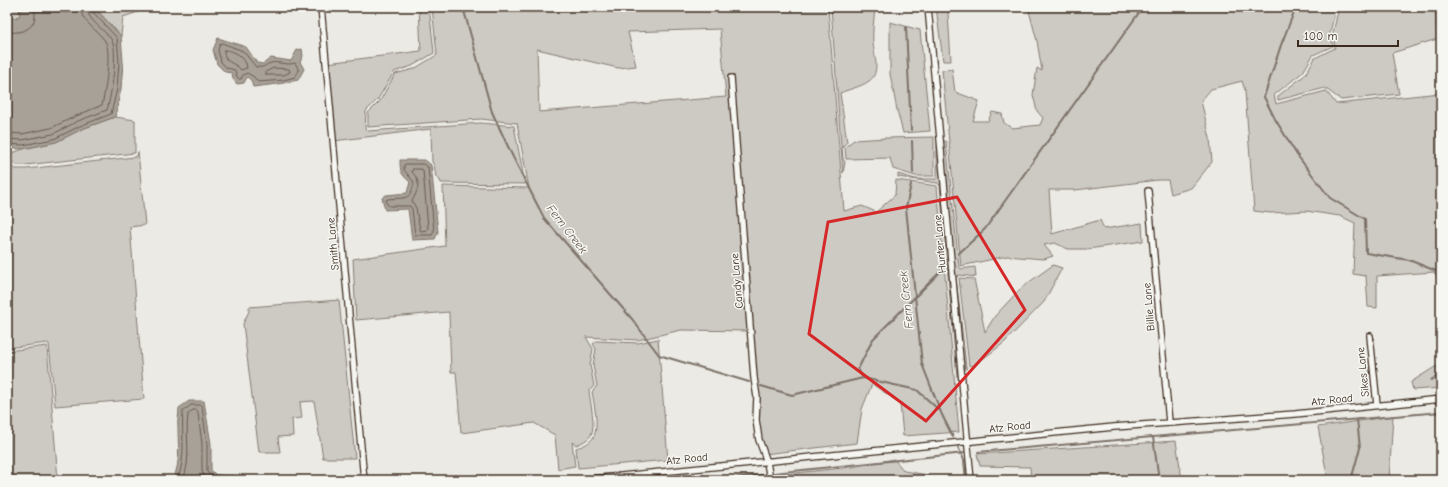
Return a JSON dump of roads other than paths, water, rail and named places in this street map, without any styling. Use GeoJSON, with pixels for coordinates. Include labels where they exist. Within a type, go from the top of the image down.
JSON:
{"type":"FeatureCollection","features":[{"type":"Feature","properties":{"kind":"street","name":"Smith Lane"},"geometry":{"type":"LineString","coordinates":[[321,7],[364,480]]}},
{"type":"Feature","properties":{"kind":"street","name":"Hunter Lane"},"geometry":{"type":"LineString","coordinates":[[928,7],[971,480]]}},
{"type":"Feature","properties":{"kind":"street","name":"Candy Lane"},"geometry":{"type":"LineString","coordinates":[[731,78],[754,378],[757,397],[756,420],[759,440],[767,462],[770,480]]}},
{"type":"Feature","properties":{"kind":"street","name":"Billie Lane"},"geometry":{"type":"LineString","coordinates":[[1148,191],[1169,422]]}},
{"type":"Feature","properties":{"kind":"street","name":"Sikes Lane"},"geometry":{"type":"LineString","coordinates":[[1370,336],[1377,406]]}},
{"type":"Feature","properties":{"kind":"street","name":"Atz Road"},"geometry":{"type":"LineString","coordinates":[[581,480],[1169,422],[1295,414],[1441,399]]}},
{"type":"Feature","properties":{"kind":"water"},"geometry":{"type":"Polygon","coordinates":[[[19,7],[94,7],[121,36],[123,62],[121,89],[115,117],[82,129],[56,142],[23,149],[7,148],[7,17],[16,18],[20,15],[19,7]]]}},
{"type":"Feature","properties":{"kind":"water"},"geometry":{"type":"Polygon","coordinates":[[[218,38],[246,47],[257,63],[263,64],[271,58],[291,61],[297,50],[302,49],[303,56],[300,62],[304,69],[298,80],[253,87],[251,80],[247,77],[244,83],[237,84],[233,79],[232,73],[225,72],[217,64],[213,50],[218,38]]]}},
{"type":"Feature","properties":{"kind":"water"},"geometry":{"type":"Polygon","coordinates":[[[400,160],[425,160],[431,165],[438,232],[435,239],[412,240],[408,209],[385,210],[382,198],[386,195],[407,193],[410,182],[402,172],[400,160]]]}},
{"type":"Feature","properties":{"kind":"water"},"geometry":{"type":"Polygon","coordinates":[[[189,401],[204,401],[211,444],[211,470],[216,475],[234,476],[238,480],[173,480],[176,473],[179,448],[179,408],[189,401]]]}},
{"type":"Feature","properties":{"kind":"waterway","name":"Fern Creek"},"geometry":{"type":"LineString","coordinates":[[463,7],[492,112],[544,218],[632,319],[659,355],[749,382]]}},
{"type":"Feature","properties":{"kind":"waterway"},"geometry":{"type":"LineString","coordinates":[[958,254],[985,229],[1143,7]]}},
{"type":"Feature","properties":{"kind":"waterway"},"geometry":{"type":"LineString","coordinates":[[1296,7],[1281,45],[1264,97],[1275,119],[1297,155],[1330,198],[1365,219],[1366,253],[1409,260],[1441,273]]}},
{"type":"Feature","properties":{"kind":"waterway","name":"Fern Creek"},"geometry":{"type":"LineString","coordinates":[[906,27],[911,130]]}},
{"type":"Feature","properties":{"kind":"waterway","name":"Fern Creek"},"geometry":{"type":"LineString","coordinates":[[912,141],[913,173]]}},
{"type":"Feature","properties":{"kind":"waterway","name":"Fern Creek"},"geometry":{"type":"LineString","coordinates":[[911,184],[906,208],[922,364],[942,415],[953,437]]}},
{"type":"Feature","properties":{"kind":"waterway"},"geometry":{"type":"LineString","coordinates":[[863,378],[858,369],[873,339],[944,268]]}},
{"type":"Feature","properties":{"kind":"waterway"},"geometry":{"type":"LineString","coordinates":[[1431,380],[1441,374]]}},
{"type":"Feature","properties":{"kind":"waterway","name":"Fern Creek"},"geometry":{"type":"LineString","coordinates":[[761,386],[792,395],[863,378],[917,390],[939,410]]}},
{"type":"Feature","properties":{"kind":"waterway"},"geometry":{"type":"LineString","coordinates":[[978,452],[1441,412]]}},
{"type":"Feature","properties":{"kind":"waterway"},"geometry":{"type":"LineString","coordinates":[[1351,480],[1360,448],[1357,419]]}},
{"type":"Feature","properties":{"kind":"waterway"},"geometry":{"type":"LineString","coordinates":[[1153,437],[1159,480]]}},
{"type":"Feature","properties":{"kind":"waterway","name":"Fern Creek"},"geometry":{"type":"LineString","coordinates":[[958,447],[964,460],[966,480]]}},
{"type":"Feature","properties":{"kind":"waterway"},"geometry":{"type":"LineString","coordinates":[[774,473],[965,453]]}},
{"type":"Feature","properties":{"kind":"waterway"},"geometry":{"type":"LineString","coordinates":[[713,480],[763,475]]}}]}
